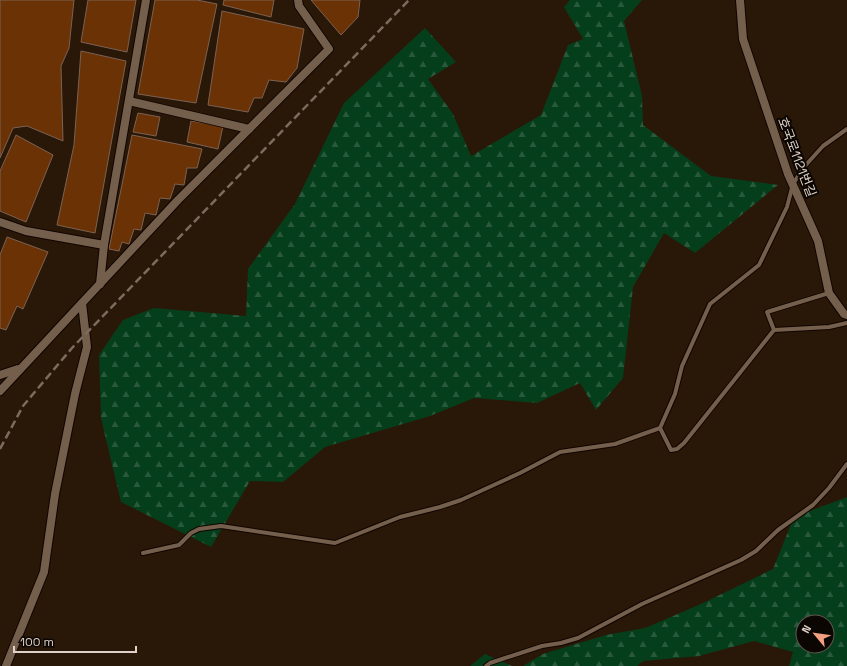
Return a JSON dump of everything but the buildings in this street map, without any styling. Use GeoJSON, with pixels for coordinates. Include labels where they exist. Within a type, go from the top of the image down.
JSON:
{"type":"FeatureCollection","features":[{"type":"Feature","properties":{"kind":"street"},"geometry":{"type":"LineString","coordinates":[[100,284],[104,245],[146,0]]}},
{"type":"Feature","properties":{"kind":"street"},"geometry":{"type":"LineString","coordinates":[[0,391],[178,200],[329,49],[299,6],[298,0]]}},
{"type":"Feature","properties":{"kind":"street","name":"호국로1121번길"},"geometry":{"type":"LineString","coordinates":[[740,0],[743,39],[788,174],[818,241],[829,293],[844,314],[847,314]]}},
{"type":"Feature","properties":{"kind":"street"},"geometry":{"type":"LineString","coordinates":[[129,101],[249,129]]}},
{"type":"Feature","properties":{"kind":"street"},"geometry":{"type":"LineString","coordinates":[[0,222],[26,231],[104,245]]}},
{"type":"Feature","properties":{"kind":"street"},"geometry":{"type":"LineString","coordinates":[[6,666],[44,572],[55,494],[75,394],[87,347],[82,304]]}},
{"type":"Feature","properties":{"kind":"street"},"geometry":{"type":"LineString","coordinates":[[0,375],[20,369]]}},
{"type":"Feature","properties":{"kind":"lane"},"geometry":{"type":"LineString","coordinates":[[143,554],[179,545],[191,533],[199,529],[221,526],[335,543],[400,517],[461,500],[520,473],[560,452],[615,444],[660,428],[675,394],[682,366],[710,304],[759,265],[787,207],[793,184],[804,168],[823,146],[847,129]]}},
{"type":"Feature","properties":{"kind":"lane"},"geometry":{"type":"LineString","coordinates":[[774,330],[767,312],[829,293]]}},
{"type":"Feature","properties":{"kind":"lane"},"geometry":{"type":"LineString","coordinates":[[660,428],[671,450],[677,449],[684,444],[774,330],[829,327],[847,323]]}},
{"type":"Feature","properties":{"kind":"lane"},"geometry":{"type":"LineString","coordinates":[[486,666],[490,663],[542,646],[578,638],[642,604],[741,560],[756,551],[778,530],[813,505],[829,488],[847,464]]}},
{"type":"Feature","properties":{"kind":"green space"},"geometry":{"type":"Polygon","coordinates":[[[570,0],[642,0],[624,21],[642,96],[643,125],[711,176],[778,185],[695,253],[664,233],[633,287],[623,378],[596,410],[580,383],[537,403],[474,398],[430,416],[325,447],[283,482],[250,481],[211,547],[121,502],[101,418],[99,355],[123,320],[154,308],[246,316],[248,269],[295,204],[344,103],[425,28],[456,62],[428,79],[453,114],[471,156],[541,115],[568,45],[583,39],[564,7],[570,0]]]}},
{"type":"Feature","properties":{"kind":"green space"},"geometry":{"type":"Polygon","coordinates":[[[847,497],[847,666],[789,666],[793,652],[754,641],[699,656],[643,661],[637,666],[523,666],[543,654],[606,635],[645,628],[701,604],[773,569],[794,517],[847,497]]]}},
{"type":"Feature","properties":{"kind":"green space"},"geometry":{"type":"Polygon","coordinates":[[[485,654],[512,666],[470,666],[485,654]]]}},
{"type":"Feature","properties":{"kind":"railway"},"geometry":{"type":"LineString","coordinates":[[0,449],[23,406],[72,348],[409,0]]}}]}
